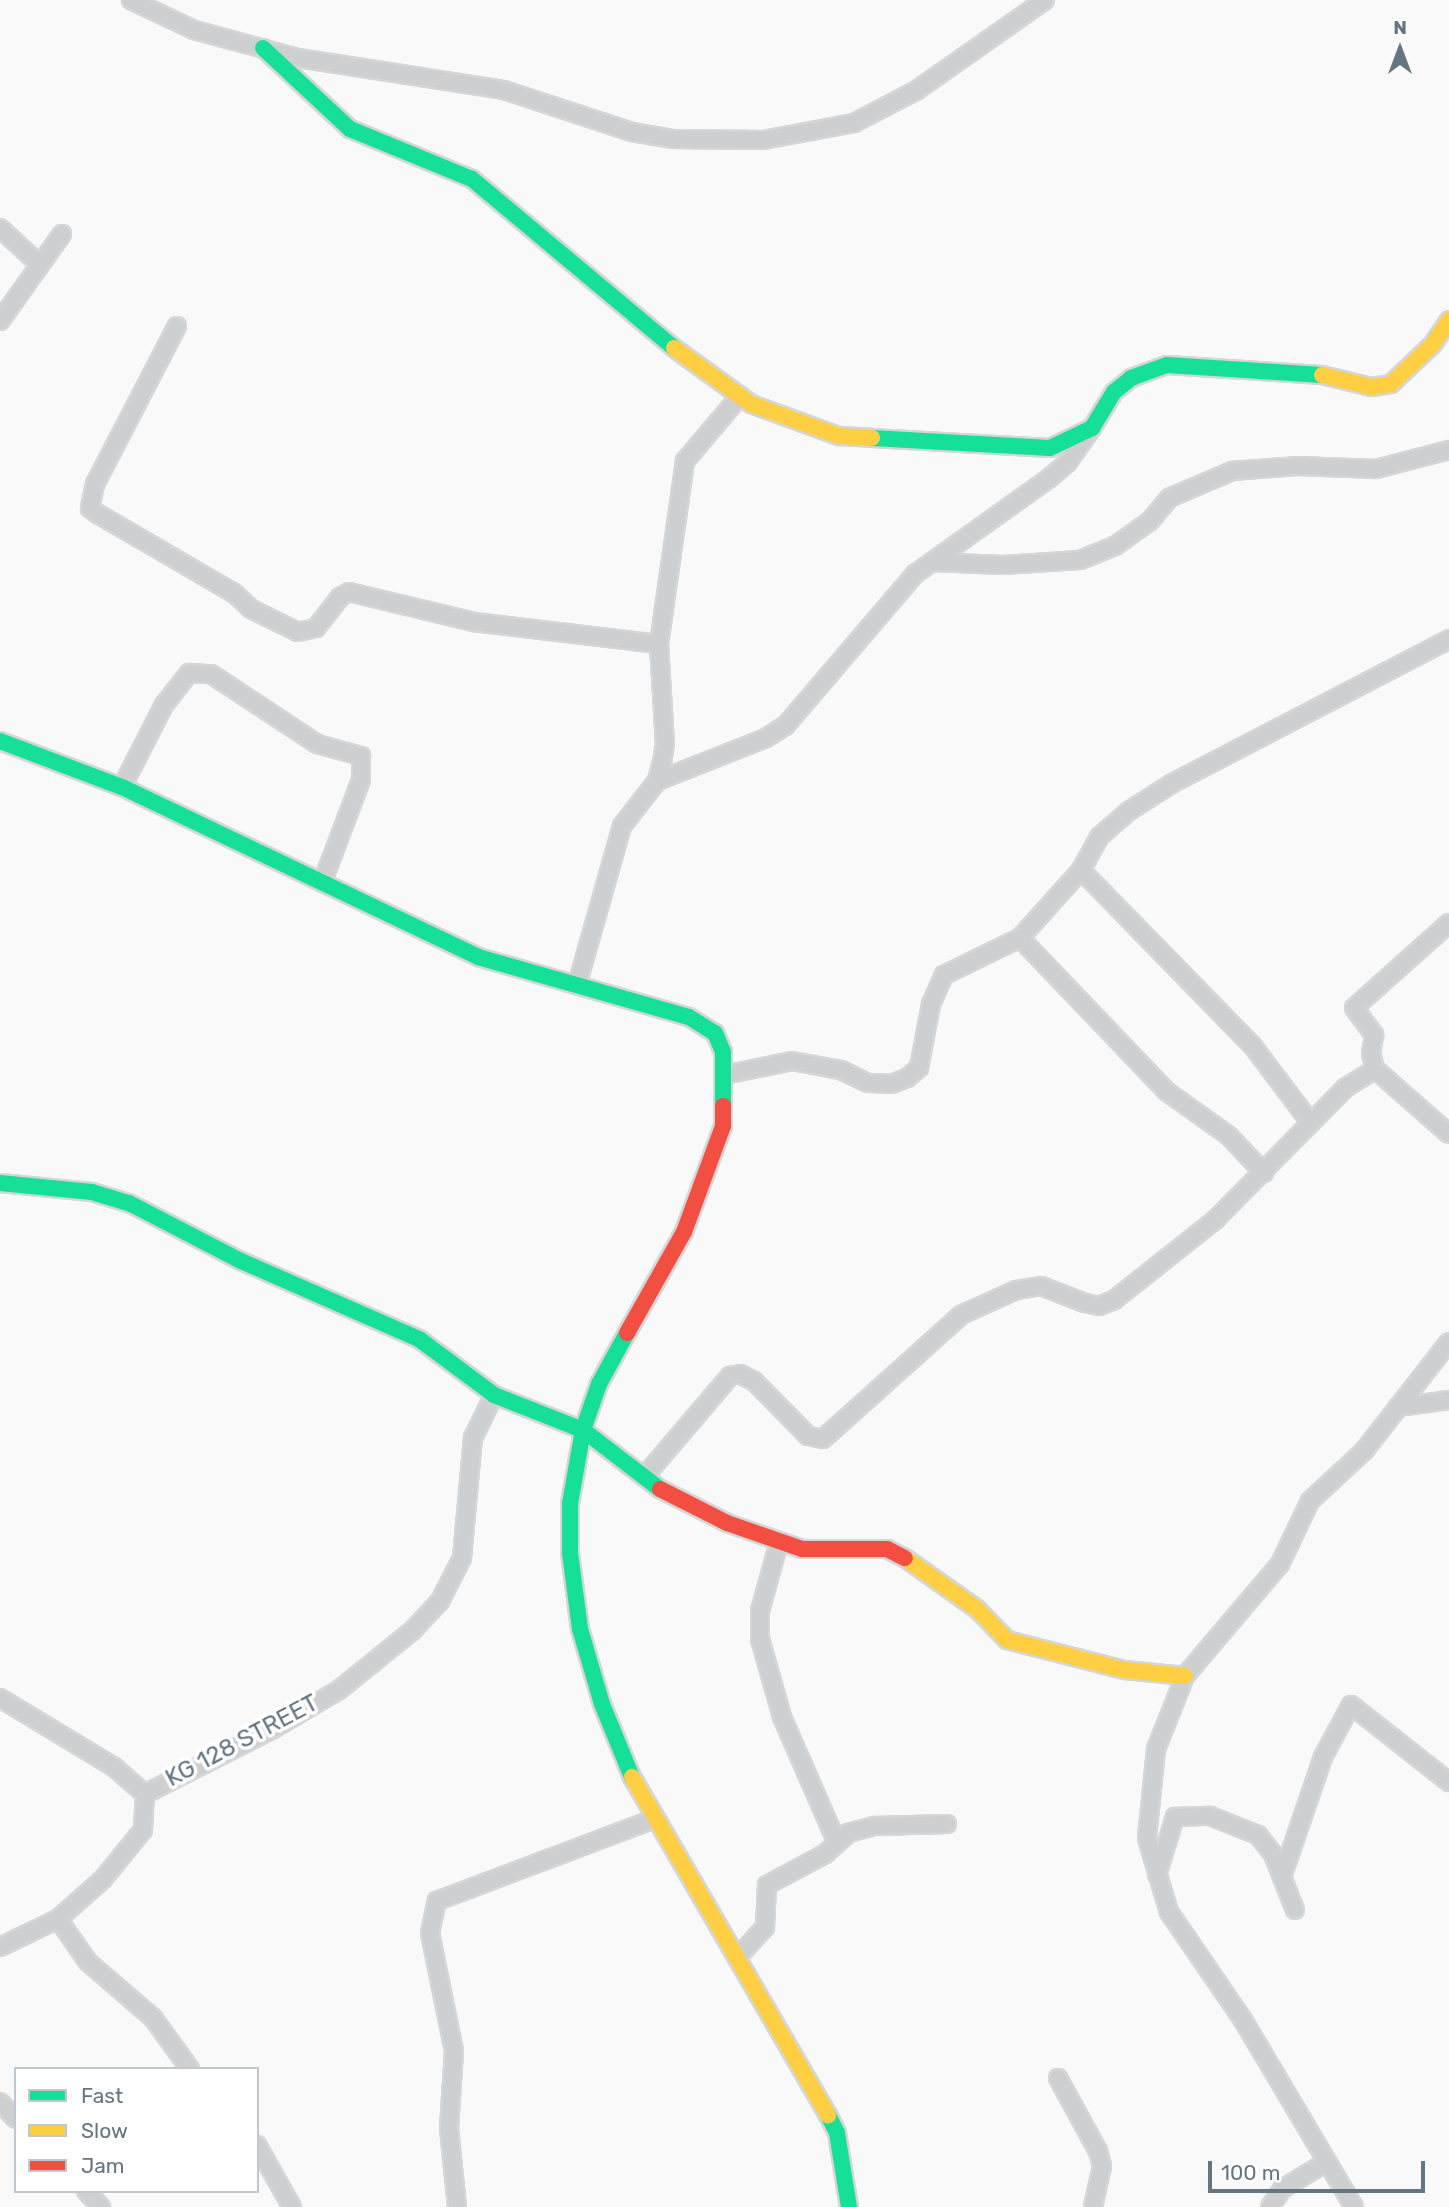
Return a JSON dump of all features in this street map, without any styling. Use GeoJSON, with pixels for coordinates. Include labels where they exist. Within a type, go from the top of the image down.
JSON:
{"type":"FeatureCollection","features":[{"type":"Feature","properties":{"kind":"street"},"geometry":{"type":"LineString","coordinates":[[131,0],[194,30],[298,58],[504,90],[632,132],[673,139],[764,140],[854,123],[917,90],[1045,0]]}},
{"type":"Feature","properties":{"kind":"street"},"geometry":{"type":"LineString","coordinates":[[263,48],[350,129],[472,179],[680,353],[740,396],[791,422],[839,436],[1050,448],[1092,428]]}},
{"type":"Feature","properties":{"kind":"street"},"geometry":{"type":"LineString","coordinates":[[0,228],[40,265]]}},
{"type":"Feature","properties":{"kind":"street"},"geometry":{"type":"LineString","coordinates":[[0,321],[62,234]]}},
{"type":"Feature","properties":{"kind":"street"},"geometry":{"type":"LineString","coordinates":[[657,781],[766,738],[786,725],[890,600],[933,562],[1058,470],[1092,428],[1114,392],[1145,370],[1167,365],[1311,373],[1372,387],[1391,384],[1433,344],[1449,320]]}},
{"type":"Feature","properties":{"kind":"street"},"geometry":{"type":"LineString","coordinates":[[177,326],[95,484],[90,509],[234,593],[251,609],[298,632],[316,628],[340,597],[349,592],[474,622],[659,644]]}},
{"type":"Feature","properties":{"kind":"street"},"geometry":{"type":"LineString","coordinates":[[578,982],[622,826],[657,781],[665,744],[659,644],[685,461],[740,396]]}},
{"type":"Feature","properties":{"kind":"street"},"geometry":{"type":"LineString","coordinates":[[933,562],[1003,565],[1080,560],[1115,546],[1150,521],[1168,498],[1232,471],[1298,466],[1376,469],[1449,450]]}},
{"type":"Feature","properties":{"kind":"street"},"geometry":{"type":"LineString","coordinates":[[724,1075],[792,1060],[841,1070],[868,1083],[891,1084],[907,1078],[919,1068],[931,1004],[944,975],[1020,938],[1081,870],[1099,837],[1171,784],[1449,639]]}},
{"type":"Feature","properties":{"kind":"street"},"geometry":{"type":"LineString","coordinates":[[122,787],[164,705],[189,673],[211,674],[317,744],[361,756],[362,780],[322,883]]}},
{"type":"Feature","properties":{"kind":"street"},"geometry":{"type":"LineString","coordinates":[[0,741],[122,787],[478,957],[578,982],[689,1017],[715,1032],[723,1052],[723,1126],[698,1200],[614,1350],[583,1430],[570,1504],[570,1553],[580,1629],[602,1704],[654,1819],[812,2081],[836,2133],[847,2174],[849,2207]]}},
{"type":"Feature","properties":{"kind":"street"},"geometry":{"type":"LineString","coordinates":[[1081,870],[1252,1045],[1310,1122]]}},
{"type":"Feature","properties":{"kind":"street"},"geometry":{"type":"LineString","coordinates":[[1449,923],[1353,1008],[1374,1035],[1371,1053],[1375,1069],[1449,1134]]}},
{"type":"Feature","properties":{"kind":"street"},"geometry":{"type":"LineString","coordinates":[[1020,938],[1166,1091],[1229,1136],[1264,1173]]}},
{"type":"Feature","properties":{"kind":"street"},"geometry":{"type":"LineString","coordinates":[[644,1477],[730,1376],[747,1376],[808,1436],[823,1439],[961,1315],[1016,1290],[1041,1286],[1100,1306],[1114,1300],[1215,1220],[1345,1088],[1375,1069]]}},
{"type":"Feature","properties":{"kind":"street"},"geometry":{"type":"LineString","coordinates":[[0,1183],[92,1192],[129,1203],[241,1261],[419,1339],[494,1395],[583,1430],[644,1477],[689,1505],[779,1542],[828,1552],[887,1549],[977,1609],[1007,1640],[1125,1670],[1185,1676]]}},
{"type":"Feature","properties":{"kind":"street"},"geometry":{"type":"LineString","coordinates":[[1354,2207],[1243,2020],[1168,1912],[1156,1881],[1147,1838],[1156,1749],[1185,1676],[1280,1563],[1310,1501],[1364,1451],[1449,1342]]}},
{"type":"Feature","properties":{"kind":"street","name":"KG 128 STREET"},"geometry":{"type":"LineString","coordinates":[[0,1947],[58,1919],[137,1842],[146,1816],[145,1794],[271,1730],[339,1690],[413,1630],[440,1601],[462,1558],[473,1438],[494,1395]]}},
{"type":"Feature","properties":{"kind":"street"},"geometry":{"type":"LineString","coordinates":[[1398,1407],[1449,1400]]}},
{"type":"Feature","properties":{"kind":"street"},"geometry":{"type":"LineString","coordinates":[[779,1542],[760,1611],[760,1639],[782,1717],[837,1843]]}},
{"type":"Feature","properties":{"kind":"street"},"geometry":{"type":"LineString","coordinates":[[0,1698],[114,1767],[145,1794]]}},
{"type":"Feature","properties":{"kind":"street"},"geometry":{"type":"LineString","coordinates":[[1283,1874],[1324,1757],[1351,1705],[1449,1782]]}},
{"type":"Feature","properties":{"kind":"street"},"geometry":{"type":"LineString","coordinates":[[1156,1881],[1169,1827],[1175,1817],[1186,1814],[1210,1816],[1258,1835],[1283,1874],[1295,1910]]}},
{"type":"Feature","properties":{"kind":"street"},"geometry":{"type":"LineString","coordinates":[[457,2207],[449,2129],[454,2052],[430,1933],[437,1901],[654,1819]]}},
{"type":"Feature","properties":{"kind":"street"},"geometry":{"type":"LineString","coordinates":[[737,1958],[765,1927],[766,1885],[858,1828],[947,1824]]}},
{"type":"Feature","properties":{"kind":"street"},"geometry":{"type":"LineString","coordinates":[[58,1919],[88,1962],[153,2018],[189,2067]]}},
{"type":"Feature","properties":{"kind":"street"},"geometry":{"type":"LineString","coordinates":[[1058,2078],[1098,2151],[1102,2166],[1093,2207]]}},
{"type":"Feature","properties":{"kind":"street"},"geometry":{"type":"LineString","coordinates":[[0,2102],[14,2117]]}},
{"type":"Feature","properties":{"kind":"street"},"geometry":{"type":"LineString","coordinates":[[259,2149],[292,2207]]}},
{"type":"Feature","properties":{"kind":"street"},"geometry":{"type":"LineString","coordinates":[[1270,2207],[1282,2189],[1327,2162]]}},
{"type":"Feature","properties":{"kind":"street"},"geometry":{"type":"LineString","coordinates":[[88,2193],[101,2207]]}},
{"type":"Feature","properties":{"kind":"traffic: fast"},"geometry":{"type":"LineString","coordinates":[[263,48],[350,129],[472,179],[674,348]]}},
{"type":"Feature","properties":{"kind":"traffic: fast"},"geometry":{"type":"LineString","coordinates":[[872,438],[1050,448],[1092,428],[1114,392],[1131,378],[1167,365],[1322,375]]}},
{"type":"Feature","properties":{"kind":"traffic: fast"},"geometry":{"type":"LineString","coordinates":[[0,741],[122,787],[478,957],[689,1017],[715,1033],[723,1052],[723,1106]]}},
{"type":"Feature","properties":{"kind":"traffic: fast"},"geometry":{"type":"LineString","coordinates":[[0,1183],[92,1192],[129,1203],[241,1261],[419,1339],[494,1395],[583,1430],[660,1489]]}},
{"type":"Feature","properties":{"kind":"traffic: fast"},"geometry":{"type":"LineString","coordinates":[[627,1333],[599,1384],[583,1430],[570,1504],[570,1553],[580,1629],[602,1704],[632,1777]]}},
{"type":"Feature","properties":{"kind":"traffic: fast"},"geometry":{"type":"LineString","coordinates":[[828,2115],[837,2133],[849,2207]]}},
{"type":"Feature","properties":{"kind":"traffic: slow"},"geometry":{"type":"LineString","coordinates":[[1322,375],[1372,387],[1391,384],[1433,344],[1449,320]]}},
{"type":"Feature","properties":{"kind":"traffic: slow"},"geometry":{"type":"LineString","coordinates":[[674,348],[751,404],[839,436],[872,438]]}},
{"type":"Feature","properties":{"kind":"traffic: slow"},"geometry":{"type":"LineString","coordinates":[[905,1558],[977,1609],[1007,1640],[1125,1670],[1185,1676]]}},
{"type":"Feature","properties":{"kind":"traffic: slow"},"geometry":{"type":"LineString","coordinates":[[632,1777],[828,2115]]}},
{"type":"Feature","properties":{"kind":"traffic: jam"},"geometry":{"type":"LineString","coordinates":[[627,1333],[684,1232],[723,1126],[723,1106]]}},
{"type":"Feature","properties":{"kind":"traffic: jam"},"geometry":{"type":"LineString","coordinates":[[660,1489],[727,1523],[802,1549],[887,1549],[905,1558]]}}]}
